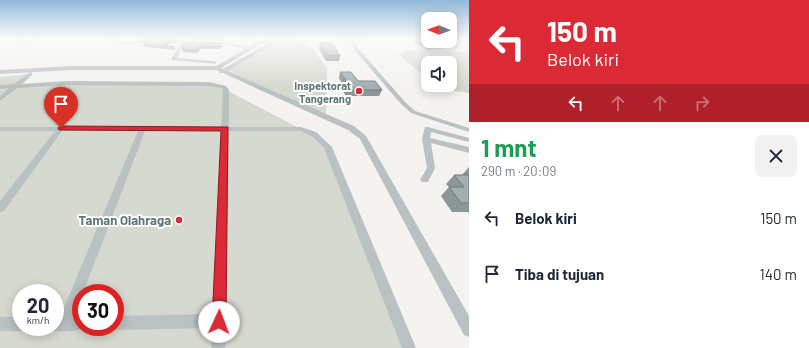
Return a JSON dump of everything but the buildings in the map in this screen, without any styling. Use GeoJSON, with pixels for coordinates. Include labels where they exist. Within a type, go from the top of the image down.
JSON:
{"type":"FeatureCollection","features":[{"type":"Feature","properties":{"kind":"street"},"geometry":{"type":"LineString","coordinates":[[177,54],[174,59],[220,69],[351,128],[364,138],[469,330]]}},
{"type":"Feature","properties":{"kind":"street"},"geometry":{"type":"LineString","coordinates":[[0,72],[85,68],[220,69],[243,54]]}},
{"type":"Feature","properties":{"kind":"street"},"geometry":{"type":"LineString","coordinates":[[0,77],[30,74],[220,69],[249,54]]}},
{"type":"Feature","properties":{"kind":"street"},"geometry":{"type":"LineString","coordinates":[[361,54],[403,103],[414,112],[469,130]]}},
{"type":"Feature","properties":{"kind":"street"},"geometry":{"type":"LineString","coordinates":[[0,99],[30,74]]}},
{"type":"Feature","properties":{"kind":"street"},"geometry":{"type":"LineString","coordinates":[[0,87],[85,83],[222,85],[226,90],[218,348]]}},
{"type":"Feature","properties":{"kind":"street"},"geometry":{"type":"LineString","coordinates":[[425,180],[431,168],[426,139],[430,118]]}},
{"type":"Feature","properties":{"kind":"street"},"geometry":{"type":"LineString","coordinates":[[0,208],[61,128]]}},
{"type":"Feature","properties":{"kind":"street"},"geometry":{"type":"LineString","coordinates":[[64,315],[143,128]]}},
{"type":"Feature","properties":{"kind":"street"},"geometry":{"type":"LineString","coordinates":[[0,129],[301,129],[315,134],[328,147],[409,348]]}},
{"type":"Feature","properties":{"kind":"street"},"geometry":{"type":"LineString","coordinates":[[428,129],[469,140]]}},
{"type":"Feature","properties":{"kind":"street"},"geometry":{"type":"LineString","coordinates":[[426,139],[469,150]]}},
{"type":"Feature","properties":{"kind":"street"},"geometry":{"type":"LineString","coordinates":[[124,323],[219,322]]}},
{"type":"Feature","properties":{"kind":"street"},"geometry":{"type":"LineString","coordinates":[[0,324],[12,324]]}},
{"type":"Feature","properties":{"kind":"shaded area"},"geometry":{"type":"Polygon","coordinates":[[[253,54],[317,54],[327,68],[326,117],[225,71],[253,54]]]}},
{"type":"Feature","properties":{"kind":"shaded area"},"geometry":{"type":"Polygon","coordinates":[[[398,54],[469,54],[469,93],[457,91],[457,56],[421,56],[421,73],[398,54]]]}},
{"type":"Feature","properties":{"kind":"shaded area","name":"Taman Olahraga"},"geometry":{"type":"Polygon","coordinates":[[[30,74],[17,85],[220,85],[226,90],[301,129],[311,132],[328,147],[409,348],[0,348],[0,77],[30,74]]]}},
{"type":"Feature","properties":{"kind":"place","name":"Inspektorat Tangerang"},"geometry":{"type":"Point","coordinates":[359,91]}},
{"type":"Feature","properties":{"kind":"place","name":"Taman Olahraga"},"geometry":{"type":"Point","coordinates":[179,220]}},
{"type":"Feature","properties":{"kind":"route"},"geometry":{"type":"LineString","coordinates":[[61,128],[225,129],[219,322]]}}]}
